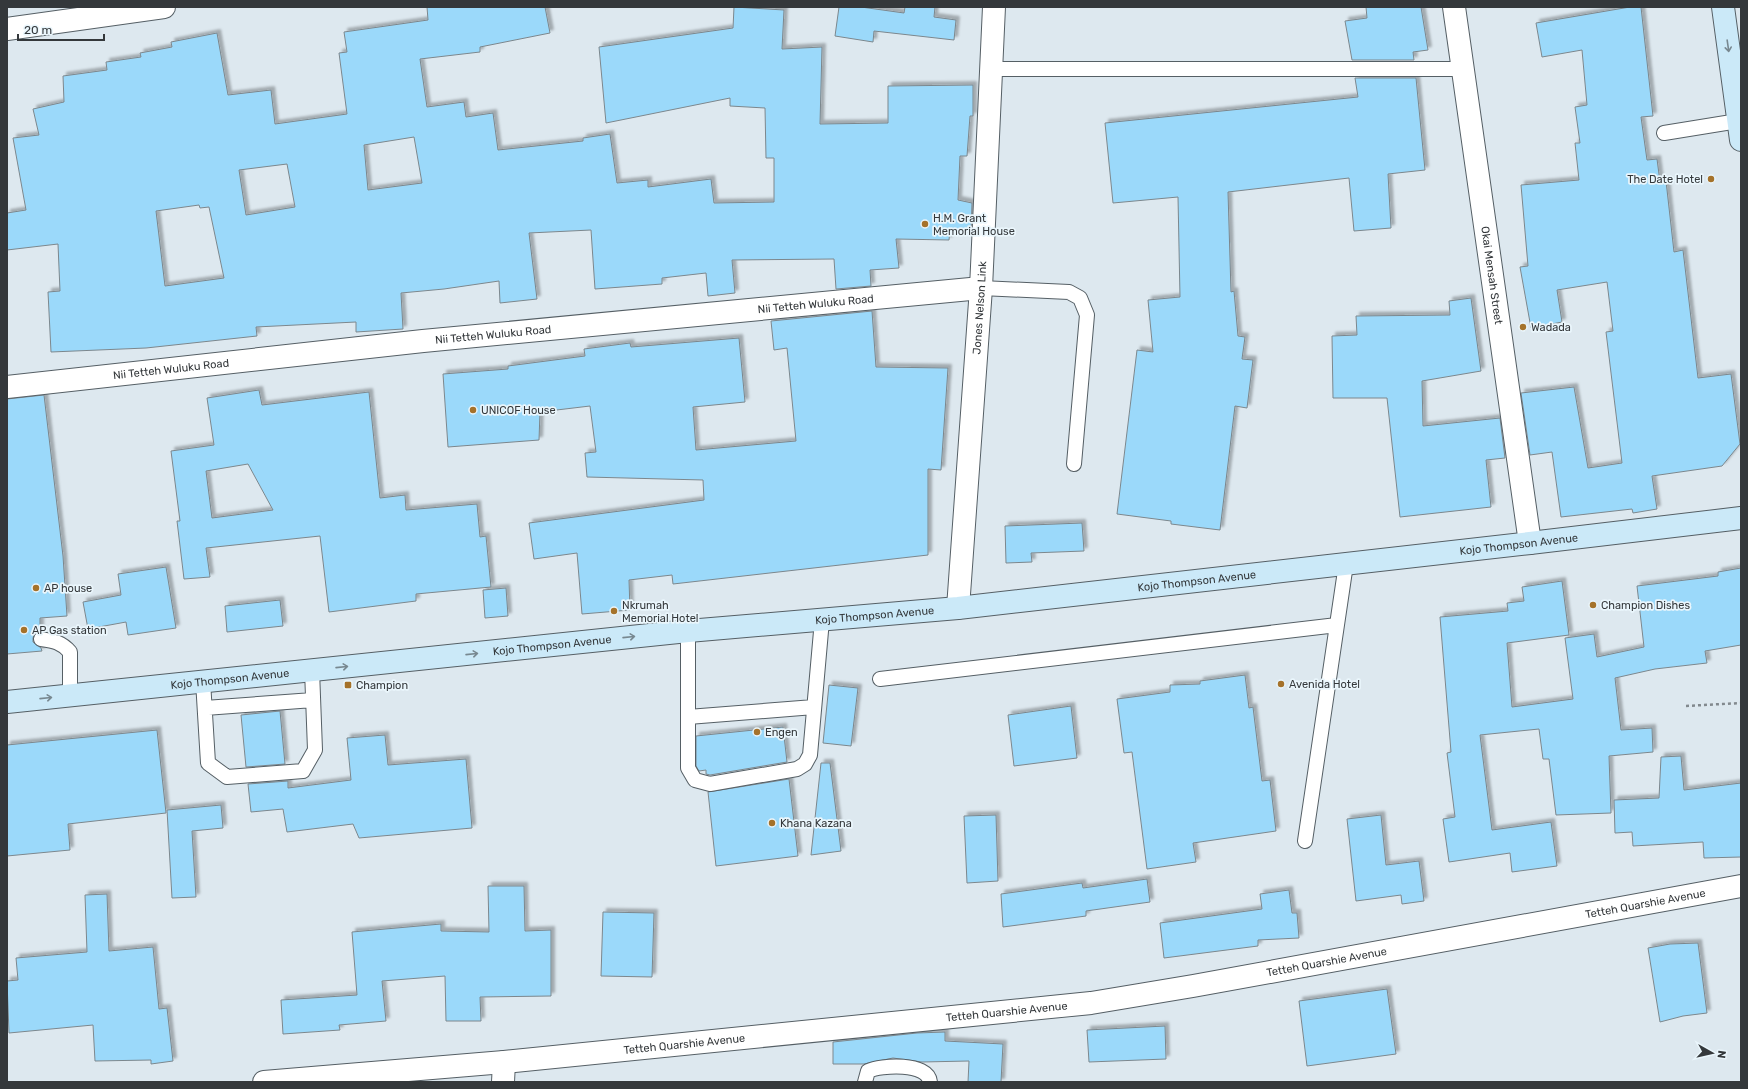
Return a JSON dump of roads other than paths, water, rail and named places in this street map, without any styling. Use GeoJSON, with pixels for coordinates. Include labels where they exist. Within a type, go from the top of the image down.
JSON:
{"type":"FeatureCollection","features":[{"type":"Feature","properties":{"kind":"main road"},"geometry":{"type":"LineString","coordinates":[[1723,7],[1740,130]]}},
{"type":"Feature","properties":{"kind":"main road","name":"Kojo Thompson Avenue"},"geometry":{"type":"LineString","coordinates":[[7,702],[688,631],[958,608],[1741,518]]}},
{"type":"Feature","properties":{"kind":"street"},"geometry":{"type":"LineString","coordinates":[[7,30],[164,7]]}},
{"type":"Feature","properties":{"kind":"street","name":"Jones Nelson Link"},"geometry":{"type":"LineString","coordinates":[[958,608],[981,288],[994,7]]}},
{"type":"Feature","properties":{"kind":"street","name":"Okai Mensah Street"},"geometry":{"type":"LineString","coordinates":[[1454,7],[1530,543]]}},
{"type":"Feature","properties":{"kind":"street","name":"Nii Tetteh Wuluku Road"},"geometry":{"type":"LineString","coordinates":[[7,387],[423,341],[981,288]]}},
{"type":"Feature","properties":{"kind":"street","name":"Tetteh Quarshie Avenue"},"geometry":{"type":"LineString","coordinates":[[264,1082],[504,1072],[1091,1003],[1201,985],[1741,886]]}},
{"type":"Feature","properties":{"kind":"lane"},"geometry":{"type":"LineString","coordinates":[[991,69],[1463,69]]}},
{"type":"Feature","properties":{"kind":"lane"},"geometry":{"type":"LineString","coordinates":[[1664,133],[1740,130]]}},
{"type":"Feature","properties":{"kind":"lane"},"geometry":{"type":"LineString","coordinates":[[981,288],[1069,292],[1080,298],[1087,315],[1074,464]]}},
{"type":"Feature","properties":{"kind":"lane"},"geometry":{"type":"LineString","coordinates":[[1305,841],[1346,564]]}},
{"type":"Feature","properties":{"kind":"lane"},"geometry":{"type":"LineString","coordinates":[[688,631],[688,768],[695,780],[710,784],[797,769],[805,764],[810,755],[822,620]]}},
{"type":"Feature","properties":{"kind":"lane"},"geometry":{"type":"LineString","coordinates":[[880,679],[1337,626]]}},
{"type":"Feature","properties":{"kind":"lane"},"geometry":{"type":"LineString","coordinates":[[41,639],[63,644],[70,652],[70,695]]}},
{"type":"Feature","properties":{"kind":"lane"},"geometry":{"type":"LineString","coordinates":[[203,681],[208,764],[227,777],[303,771],[315,750],[312,670]]}},
{"type":"Feature","properties":{"kind":"lane"},"geometry":{"type":"LineString","coordinates":[[205,708],[313,700]]}},
{"type":"Feature","properties":{"kind":"lane"},"geometry":{"type":"LineString","coordinates":[[688,717],[814,707]]}},
{"type":"Feature","properties":{"kind":"lane"},"geometry":{"type":"LineString","coordinates":[[865,1082],[868,1071],[874,1068],[915,1068],[924,1071],[930,1082]]}},
{"type":"Feature","properties":{"kind":"place","name":"The Date Hotel"},"geometry":{"type":"Point","coordinates":[1711,179]}},
{"type":"Feature","properties":{"kind":"place","name":"H.M. Grant Memorial House"},"geometry":{"type":"Point","coordinates":[925,224]}},
{"type":"Feature","properties":{"kind":"place","name":"Wadada"},"geometry":{"type":"Point","coordinates":[1523,327]}},
{"type":"Feature","properties":{"kind":"place","name":"UNICOF House"},"geometry":{"type":"Point","coordinates":[473,410]}},
{"type":"Feature","properties":{"kind":"place","name":"AP house"},"geometry":{"type":"Point","coordinates":[36,588]}},
{"type":"Feature","properties":{"kind":"place","name":"Champion Dishes"},"geometry":{"type":"Point","coordinates":[1593,605]}},
{"type":"Feature","properties":{"kind":"place","name":"Nkrumah Memorial Hotel"},"geometry":{"type":"Point","coordinates":[614,611]}},
{"type":"Feature","properties":{"kind":"place","name":"AP Gas station"},"geometry":{"type":"Point","coordinates":[24,630]}},
{"type":"Feature","properties":{"kind":"place","name":"Avenida Hotel"},"geometry":{"type":"Point","coordinates":[1281,684]}},
{"type":"Feature","properties":{"kind":"place","name":"Champion"},"geometry":{"type":"Point","coordinates":[348,685]}},
{"type":"Feature","properties":{"kind":"place","name":"Engen"},"geometry":{"type":"Point","coordinates":[757,732]}},
{"type":"Feature","properties":{"kind":"place","name":"Khana Kazana"},"geometry":{"type":"Point","coordinates":[772,823]}}]}
